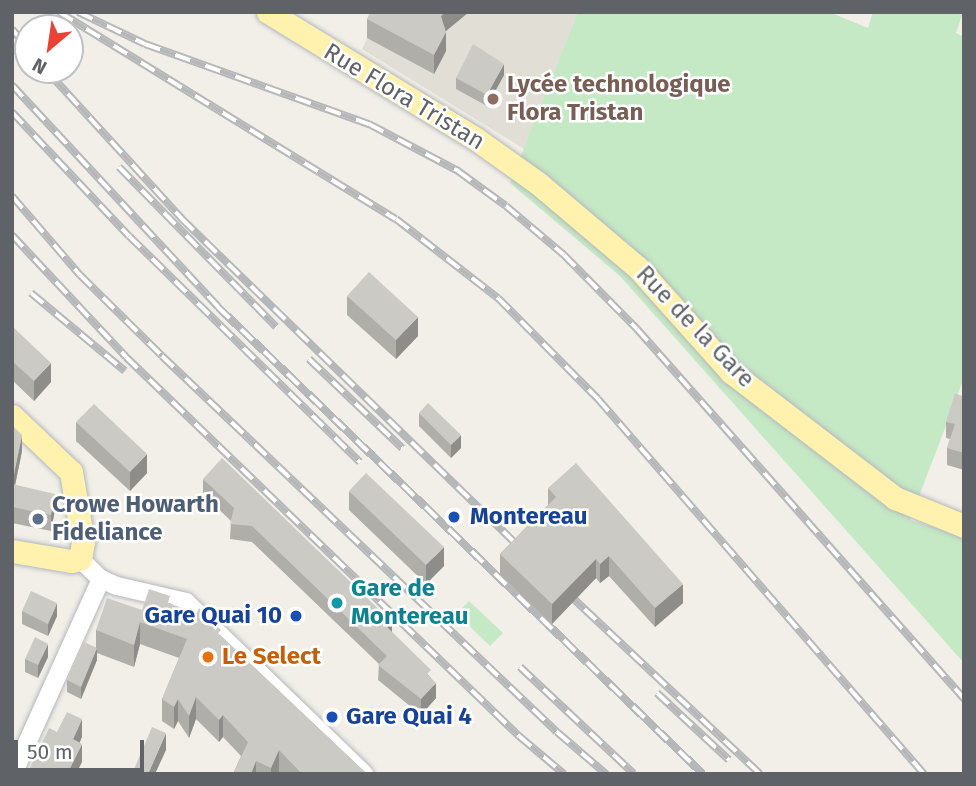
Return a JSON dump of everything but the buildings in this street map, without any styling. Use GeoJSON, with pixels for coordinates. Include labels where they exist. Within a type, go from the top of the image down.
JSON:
{"type":"FeatureCollection","features":[{"type":"Feature","properties":{"kind":"main road","name":"Rue Flora Tristan"},"geometry":{"type":"LineString","coordinates":[[268,12],[476,139],[539,184]]}},
{"type":"Feature","properties":{"kind":"main road","name":"Rue de la Gare"},"geometry":{"type":"LineString","coordinates":[[539,184],[638,268],[731,372],[895,498],[964,526]]}},
{"type":"Feature","properties":{"kind":"main road"},"geometry":{"type":"LineString","coordinates":[[12,416],[71,472],[83,542],[80,559],[62,561],[12,551]]}},
{"type":"Feature","properties":{"kind":"street"},"geometry":{"type":"LineString","coordinates":[[80,559],[101,579],[186,602],[364,774]]}},
{"type":"Feature","properties":{"kind":"street"},"geometry":{"type":"LineString","coordinates":[[13,774],[101,579]]}},
{"type":"Feature","properties":{"kind":"shaded area","name":"Lycée technologique Flora Tristan"},"geometry":{"type":"Polygon","coordinates":[[[380,12],[578,12],[524,149],[362,49],[380,12]]]}},
{"type":"Feature","properties":{"kind":"green space"},"geometry":{"type":"Polygon","coordinates":[[[578,12],[829,12],[868,28],[873,12],[963,12],[956,33],[964,37],[964,378],[910,520],[964,536],[964,663],[620,276],[510,183],[578,12]]]}},
{"type":"Feature","properties":{"kind":"green space"},"geometry":{"type":"Polygon","coordinates":[[[469,601],[503,633],[490,646],[457,614],[469,601]]]}},
{"type":"Feature","properties":{"kind":"railway"},"geometry":{"type":"LineString","coordinates":[[59,12],[396,219],[498,298],[598,399],[924,774]]}},
{"type":"Feature","properties":{"kind":"railway"},"geometry":{"type":"LineString","coordinates":[[78,12],[145,44],[369,124],[458,171],[506,206],[564,255],[637,329],[964,699]]}},
{"type":"Feature","properties":{"kind":"railway"},"geometry":{"type":"LineString","coordinates":[[59,84],[182,219],[528,555]]}},
{"type":"Feature","properties":{"kind":"railway"},"geometry":{"type":"LineString","coordinates":[[12,85],[218,307],[703,774]]}},
{"type":"Feature","properties":{"kind":"railway"},"geometry":{"type":"LineString","coordinates":[[12,112],[129,236],[360,462]]}},
{"type":"Feature","properties":{"kind":"railway"},"geometry":{"type":"LineString","coordinates":[[119,167],[276,327]]}},
{"type":"Feature","properties":{"kind":"railway"},"geometry":{"type":"LineString","coordinates":[[12,196],[80,275],[162,356],[557,732],[606,774]]}},
{"type":"Feature","properties":{"kind":"railway"},"geometry":{"type":"LineString","coordinates":[[12,235],[126,357],[519,736],[564,774]]}},
{"type":"Feature","properties":{"kind":"railway"},"geometry":{"type":"LineString","coordinates":[[31,293],[125,371]]}},
{"type":"Feature","properties":{"kind":"railway"},"geometry":{"type":"LineString","coordinates":[[309,359],[402,448]]}},
{"type":"Feature","properties":{"kind":"railway"},"geometry":{"type":"LineString","coordinates":[[561,587],[760,774]]}},
{"type":"Feature","properties":{"kind":"railway"},"geometry":{"type":"LineString","coordinates":[[520,667],[634,774]]}},
{"type":"Feature","properties":{"kind":"railway"},"geometry":{"type":"LineString","coordinates":[[657,693],[729,760]]}},
{"type":"Feature","properties":{"kind":"place","name":"Lycée technologique Flora Tristan"},"geometry":{"type":"Point","coordinates":[493,99]}},
{"type":"Feature","properties":{"kind":"place","name":"Montereau"},"geometry":{"type":"Point","coordinates":[454,517]}},
{"type":"Feature","properties":{"kind":"place","name":"Crowe Howarth Fideliance"},"geometry":{"type":"Point","coordinates":[38,519]}},
{"type":"Feature","properties":{"kind":"place","name":"Gare de Montereau"},"geometry":{"type":"Point","coordinates":[337,603]}},
{"type":"Feature","properties":{"kind":"place","name":"Gare Quai 10"},"geometry":{"type":"Point","coordinates":[296,616]}},
{"type":"Feature","properties":{"kind":"place","name":"Le Select"},"geometry":{"type":"Point","coordinates":[208,657]}},
{"type":"Feature","properties":{"kind":"place","name":"Gare Quai 4"},"geometry":{"type":"Point","coordinates":[332,717]}}]}
